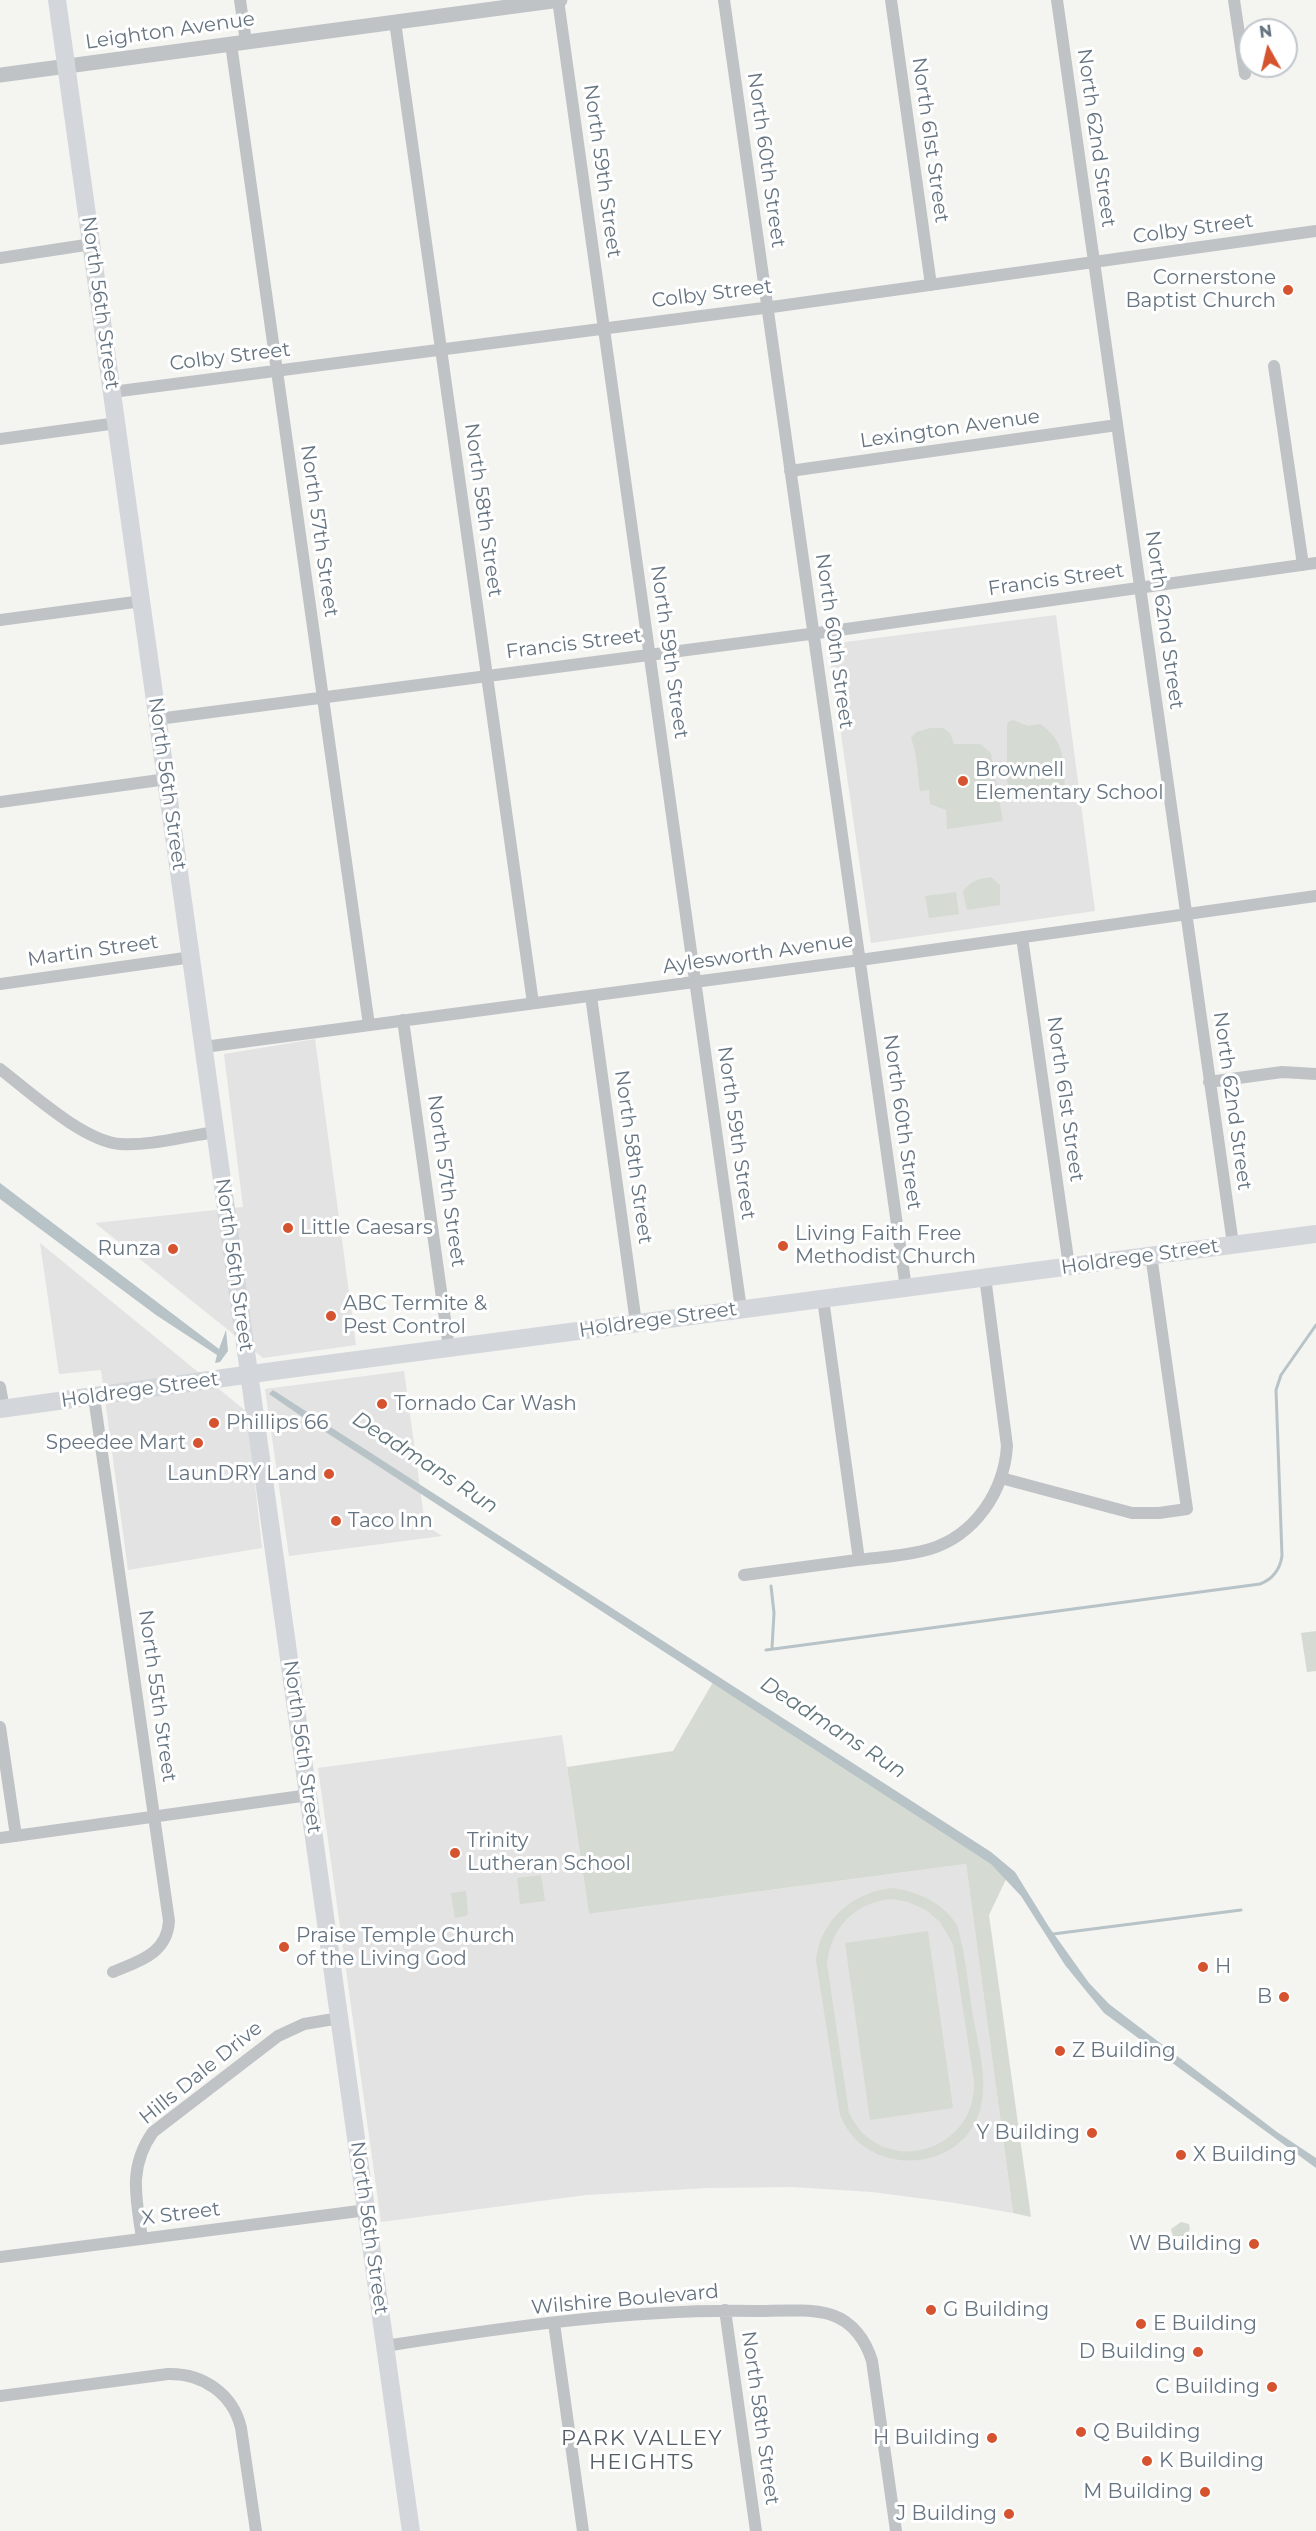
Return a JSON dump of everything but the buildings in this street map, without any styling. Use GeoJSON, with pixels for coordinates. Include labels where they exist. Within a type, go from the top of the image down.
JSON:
{"type":"FeatureCollection","features":[{"type":"Feature","properties":{"kind":"main road","name":"North 56th Street"},"geometry":{"type":"LineString","coordinates":[[57,0],[411,2531]]}},
{"type":"Feature","properties":{"kind":"main road","name":"Holdrege Street"},"geometry":{"type":"LineString","coordinates":[[2,1409],[249,1374],[1316,1234]]}},
{"type":"Feature","properties":{"kind":"street","name":"North 57th Street"},"geometry":{"type":"LineString","coordinates":[[240,0],[238,43],[277,370],[369,1025]]}},
{"type":"Feature","properties":{"kind":"street","name":"Leighton Avenue"},"geometry":{"type":"LineString","coordinates":[[0,75],[559,0]]}},
{"type":"Feature","properties":{"kind":"street","name":"North 59th Street"},"geometry":{"type":"LineString","coordinates":[[559,0],[741,1309]]}},
{"type":"Feature","properties":{"kind":"street","name":"North 60th Street"},"geometry":{"type":"LineString","coordinates":[[724,0],[906,1288]]}},
{"type":"Feature","properties":{"kind":"street","name":"North 61st Street"},"geometry":{"type":"LineString","coordinates":[[891,0],[931,285]]}},
{"type":"Feature","properties":{"kind":"street","name":"North 62nd Street"},"geometry":{"type":"LineString","coordinates":[[1057,0],[1233,1245]]}},
{"type":"Feature","properties":{"kind":"street"},"geometry":{"type":"LineString","coordinates":[[1234,0],[1238,27]]}},
{"type":"Feature","properties":{"kind":"street","name":"North 58th Street"},"geometry":{"type":"LineString","coordinates":[[395,22],[533,1003]]}},
{"type":"Feature","properties":{"kind":"street","name":"Colby Street"},"geometry":{"type":"LineString","coordinates":[[112,392],[767,307],[1316,231]]}},
{"type":"Feature","properties":{"kind":"street"},"geometry":{"type":"LineString","coordinates":[[0,258],[92,244]]}},
{"type":"Feature","properties":{"kind":"street"},"geometry":{"type":"LineString","coordinates":[[1274,366],[1310,564]]}},
{"type":"Feature","properties":{"kind":"street"},"geometry":{"type":"LineString","coordinates":[[0,439],[117,423]]}},
{"type":"Feature","properties":{"kind":"street","name":"Lexington Avenue"},"geometry":{"type":"LineString","coordinates":[[790,471],[1116,425]]}},
{"type":"Feature","properties":{"kind":"street","name":"Francis Street"},"geometry":{"type":"LineString","coordinates":[[158,719],[813,633],[1310,564]]}},
{"type":"Feature","properties":{"kind":"street"},"geometry":{"type":"LineString","coordinates":[[0,620],[142,601]]}},
{"type":"Feature","properties":{"kind":"street"},"geometry":{"type":"LineString","coordinates":[[0,802],[166,779]]}},
{"type":"Feature","properties":{"kind":"street","name":"Aylesworth Avenue"},"geometry":{"type":"LineString","coordinates":[[204,1047],[860,960],[1316,896]]}},
{"type":"Feature","properties":{"kind":"street","name":"North 61st Street"},"geometry":{"type":"LineString","coordinates":[[1022,937],[1069,1266]]}},
{"type":"Feature","properties":{"kind":"street","name":"Martin Street"},"geometry":{"type":"LineString","coordinates":[[0,984],[192,957]]}},
{"type":"Feature","properties":{"kind":"street","name":"North 58th Street"},"geometry":{"type":"LineString","coordinates":[[591,996],[636,1323]]}},
{"type":"Feature","properties":{"kind":"street","name":"North 57th Street"},"geometry":{"type":"LineString","coordinates":[[404,1020],[449,1348]]}},
{"type":"Feature","properties":{"kind":"street"},"geometry":{"type":"LineString","coordinates":[[0,1070],[81,1130],[106,1141],[135,1143],[216,1132]]}},
{"type":"Feature","properties":{"kind":"street"},"geometry":{"type":"LineString","coordinates":[[1209,1082],[1282,1072],[1316,1074]]}},
{"type":"Feature","properties":{"kind":"street"},"geometry":{"type":"LineString","coordinates":[[1001,1478],[1132,1513],[1159,1513],[1186,1509],[1151,1255]]}},
{"type":"Feature","properties":{"kind":"street"},"geometry":{"type":"LineString","coordinates":[[744,1575],[918,1552],[950,1540],[979,1517],[989,1503],[1001,1478],[1006,1454],[1006,1428],[986,1277]]}},
{"type":"Feature","properties":{"kind":"street"},"geometry":{"type":"LineString","coordinates":[[823,1299],[859,1560]]}},
{"type":"Feature","properties":{"kind":"street"},"geometry":{"type":"LineString","coordinates":[[0,1388],[2,1409]]}},
{"type":"Feature","properties":{"kind":"street","name":"North 55th Street"},"geometry":{"type":"LineString","coordinates":[[94,1397],[168,1918],[167,1934],[160,1946],[150,1955],[113,1972]]}},
{"type":"Feature","properties":{"kind":"street"},"geometry":{"type":"LineString","coordinates":[[0,1727],[16,1836]]}},
{"type":"Feature","properties":{"kind":"street"},"geometry":{"type":"LineString","coordinates":[[0,1838],[309,1795]]}},
{"type":"Feature","properties":{"kind":"street","name":"Hills Dale Drive"},"geometry":{"type":"LineString","coordinates":[[142,2238],[135,2173],[141,2151],[153,2132],[278,2036],[304,2024],[340,2018]]}},
{"type":"Feature","properties":{"kind":"street","name":"X Street"},"geometry":{"type":"LineString","coordinates":[[0,2257],[367,2210]]}},
{"type":"Feature","properties":{"kind":"street","name":"North 58th Street"},"geometry":{"type":"LineString","coordinates":[[725,2310],[756,2531]]}},
{"type":"Feature","properties":{"kind":"street","name":"Wilshire Boulevard"},"geometry":{"type":"LineString","coordinates":[[385,2346],[644,2313],[725,2310],[826,2313],[848,2324],[868,2348],[873,2367],[897,2531]]}},
{"type":"Feature","properties":{"kind":"street"},"geometry":{"type":"LineString","coordinates":[[554,2324],[583,2531]]}},
{"type":"Feature","properties":{"kind":"street"},"geometry":{"type":"LineString","coordinates":[[0,2396],[168,2374],[201,2379],[224,2396],[237,2414],[242,2428],[256,2531]]}},
{"type":"Feature","properties":{"kind":"shaded area","name":"Brownell Elementary School"},"geometry":{"type":"Polygon","coordinates":[[[1056,615],[1095,911],[871,943],[829,651],[838,643],[1056,615]]]}},
{"type":"Feature","properties":{"kind":"shaded area"},"geometry":{"type":"Polygon","coordinates":[[[1013,720],[1028,726],[1040,724],[1055,738],[1062,754],[1065,792],[1039,797],[1038,793],[1032,794],[1033,798],[1017,800],[1007,782],[1007,726],[1008,722],[1013,720]]]}},
{"type":"Feature","properties":{"kind":"shaded area"},"geometry":{"type":"Polygon","coordinates":[[[930,728],[943,728],[950,733],[954,744],[980,744],[991,753],[1003,821],[947,829],[946,810],[930,804],[929,790],[920,791],[911,738],[916,732],[930,728]]]}},
{"type":"Feature","properties":{"kind":"shaded area"},"geometry":{"type":"Polygon","coordinates":[[[991,877],[1000,885],[1000,905],[967,910],[963,892],[975,881],[991,877]]]}},
{"type":"Feature","properties":{"kind":"shaded area"},"geometry":{"type":"Polygon","coordinates":[[[956,892],[959,914],[929,918],[925,896],[956,892]]]}},
{"type":"Feature","properties":{"kind":"shaded area"},"geometry":{"type":"Polygon","coordinates":[[[315,1039],[356,1345],[263,1358],[95,1223],[243,1207],[224,1054],[315,1039]]]}},
{"type":"Feature","properties":{"kind":"shaded area"},"geometry":{"type":"Polygon","coordinates":[[[0,1183],[219,1349],[226,1330],[228,1351],[220,1362],[215,1363],[217,1355],[156,1315],[0,1199],[0,1183]]]}},
{"type":"Feature","properties":{"kind":"shaded area"},"geometry":{"type":"Polygon","coordinates":[[[40,1243],[247,1412],[262,1548],[128,1570],[101,1370],[59,1374],[40,1243]]]}},
{"type":"Feature","properties":{"kind":"shaded area"},"geometry":{"type":"Polygon","coordinates":[[[404,1371],[425,1525],[442,1536],[289,1556],[265,1389],[404,1371]]]}},
{"type":"Feature","properties":{"kind":"shaded area"},"geometry":{"type":"Polygon","coordinates":[[[273,1390],[991,1852],[1015,1872],[1049,1927],[1089,1983],[1109,2004],[1277,2132],[1316,2158],[1316,2168],[1104,2013],[1065,1965],[1021,1896],[991,1864],[301,1416],[269,1394],[273,1390]]]}},
{"type":"Feature","properties":{"kind":"shaded area"},"geometry":{"type":"Polygon","coordinates":[[[1316,1631],[1316,1671],[1307,1672],[1301,1633],[1316,1631]]]}},
{"type":"Feature","properties":{"kind":"shaded area"},"geometry":{"type":"Polygon","coordinates":[[[716,1677],[1010,1871],[989,1915],[1031,2217],[1013,2213],[966,1864],[589,1914],[567,1767],[673,1751],[716,1677]]]}},
{"type":"Feature","properties":{"kind":"shaded area"},"geometry":{"type":"Polygon","coordinates":[[[562,1735],[589,1914],[966,1864],[1013,2213],[872,2192],[792,2187],[707,2188],[586,2195],[381,2222],[318,1768],[562,1735]]]}},
{"type":"Feature","properties":{"kind":"shaded area"},"geometry":{"type":"Polygon","coordinates":[[[541,1875],[545,1901],[520,1904],[517,1878],[541,1875]]]}},
{"type":"Feature","properties":{"kind":"shaded area"},"geometry":{"type":"Polygon","coordinates":[[[893,1888],[912,1892],[945,1910],[957,1925],[964,1957],[983,2073],[982,2098],[980,2110],[970,2131],[954,2147],[934,2157],[913,2160],[891,2158],[870,2150],[852,2136],[840,2115],[816,1960],[819,1945],[832,1920],[852,1902],[878,1891],[893,1888]],[[892,1899],[879,1901],[856,1911],[840,1928],[829,1951],[827,1964],[849,2113],[863,2134],[882,2146],[903,2151],[924,2149],[944,2141],[960,2126],[971,2106],[974,2081],[953,1944],[940,1922],[926,1910],[908,1902],[892,1899]]]}},
{"type":"Feature","properties":{"kind":"shaded area"},"geometry":{"type":"Polygon","coordinates":[[[466,1891],[468,1913],[466,1916],[455,1918],[451,1893],[466,1891]]]}},
{"type":"Feature","properties":{"kind":"shaded area"},"geometry":{"type":"Polygon","coordinates":[[[928,1931],[953,2108],[870,2120],[845,1943],[928,1931]]]}},
{"type":"Feature","properties":{"kind":"shaded area"},"geometry":{"type":"Polygon","coordinates":[[[1181,2222],[1189,2224],[1190,2229],[1186,2236],[1173,2236],[1171,2229],[1181,2222]]]}},
{"type":"Feature","properties":{"kind":"waterway"},"geometry":{"type":"LineString","coordinates":[[766,1650],[1265,1582],[1275,1573],[1282,1556],[1276,1390],[1281,1375],[1316,1325]]}},
{"type":"Feature","properties":{"kind":"waterway"},"geometry":{"type":"LineString","coordinates":[[771,1586],[774,1613],[772,1648]]}},
{"type":"Feature","properties":{"kind":"waterway"},"geometry":{"type":"LineString","coordinates":[[1053,1934],[1241,1910]]}},
{"type":"Feature","properties":{"kind":"place","name":"Cornerstone Baptist Church"},"geometry":{"type":"Point","coordinates":[1288,290]}},
{"type":"Feature","properties":{"kind":"place","name":"Brownell Elementary School"},"geometry":{"type":"Point","coordinates":[963,781]}},
{"type":"Feature","properties":{"kind":"place","name":"Little Caesars"},"geometry":{"type":"Point","coordinates":[288,1228]}},
{"type":"Feature","properties":{"kind":"place","name":"Living Faith Free Methodist Church"},"geometry":{"type":"Point","coordinates":[783,1246]}},
{"type":"Feature","properties":{"kind":"place","name":"Runza"},"geometry":{"type":"Point","coordinates":[173,1249]}},
{"type":"Feature","properties":{"kind":"place","name":"ABC Termite & Pest Control"},"geometry":{"type":"Point","coordinates":[331,1316]}},
{"type":"Feature","properties":{"kind":"place","name":"Tornado Car Wash"},"geometry":{"type":"Point","coordinates":[382,1404]}},
{"type":"Feature","properties":{"kind":"place","name":"Phillips 66"},"geometry":{"type":"Point","coordinates":[214,1423]}},
{"type":"Feature","properties":{"kind":"place","name":"Speedee Mart"},"geometry":{"type":"Point","coordinates":[198,1443]}},
{"type":"Feature","properties":{"kind":"place","name":"LaunDRY Land"},"geometry":{"type":"Point","coordinates":[329,1474]}},
{"type":"Feature","properties":{"kind":"place","name":"Taco Inn"},"geometry":{"type":"Point","coordinates":[336,1521]}},
{"type":"Feature","properties":{"kind":"place","name":"Trinity Lutheran School"},"geometry":{"type":"Point","coordinates":[455,1853]}},
{"type":"Feature","properties":{"kind":"place","name":"Praise Temple Church of the Living God"},"geometry":{"type":"Point","coordinates":[284,1947]}},
{"type":"Feature","properties":{"kind":"place","name":"H"},"geometry":{"type":"Point","coordinates":[1203,1967]}},
{"type":"Feature","properties":{"kind":"place","name":"B"},"geometry":{"type":"Point","coordinates":[1284,1997]}},
{"type":"Feature","properties":{"kind":"place","name":"Z Building"},"geometry":{"type":"Point","coordinates":[1060,2051]}},
{"type":"Feature","properties":{"kind":"place","name":"Y Building"},"geometry":{"type":"Point","coordinates":[1092,2133]}},
{"type":"Feature","properties":{"kind":"place","name":"X Building"},"geometry":{"type":"Point","coordinates":[1181,2155]}},
{"type":"Feature","properties":{"kind":"place","name":"W Building"},"geometry":{"type":"Point","coordinates":[1254,2244]}},
{"type":"Feature","properties":{"kind":"place","name":"G Building"},"geometry":{"type":"Point","coordinates":[931,2310]}},
{"type":"Feature","properties":{"kind":"place","name":"E Building"},"geometry":{"type":"Point","coordinates":[1141,2324]}},
{"type":"Feature","properties":{"kind":"place","name":"D Building"},"geometry":{"type":"Point","coordinates":[1198,2352]}},
{"type":"Feature","properties":{"kind":"place","name":"C Building"},"geometry":{"type":"Point","coordinates":[1272,2387]}},
{"type":"Feature","properties":{"kind":"place","name":"Q Building"},"geometry":{"type":"Point","coordinates":[1081,2432]}},
{"type":"Feature","properties":{"kind":"place","name":"H Building"},"geometry":{"type":"Point","coordinates":[992,2438]}},
{"type":"Feature","properties":{"kind":"place","name":"K Building"},"geometry":{"type":"Point","coordinates":[1147,2461]}},
{"type":"Feature","properties":{"kind":"place","name":"M Building"},"geometry":{"type":"Point","coordinates":[1205,2492]}},
{"type":"Feature","properties":{"kind":"place","name":"J Building"},"geometry":{"type":"Point","coordinates":[1009,2514]}},
{"type":"Feature","properties":{"kind":"district","name":"PARK VALLEY HEIGHTS"},"geometry":{"type":"Point","coordinates":[642,2451]}},
{"type":"Feature","properties":{"kind":"water label","name":"Deadmans Run"},"geometry":{"type":"Point","coordinates":[425,1463]}},
{"type":"Feature","properties":{"kind":"water label","name":"Deadmans Run"},"geometry":{"type":"Point","coordinates":[833,1728]}}]}
